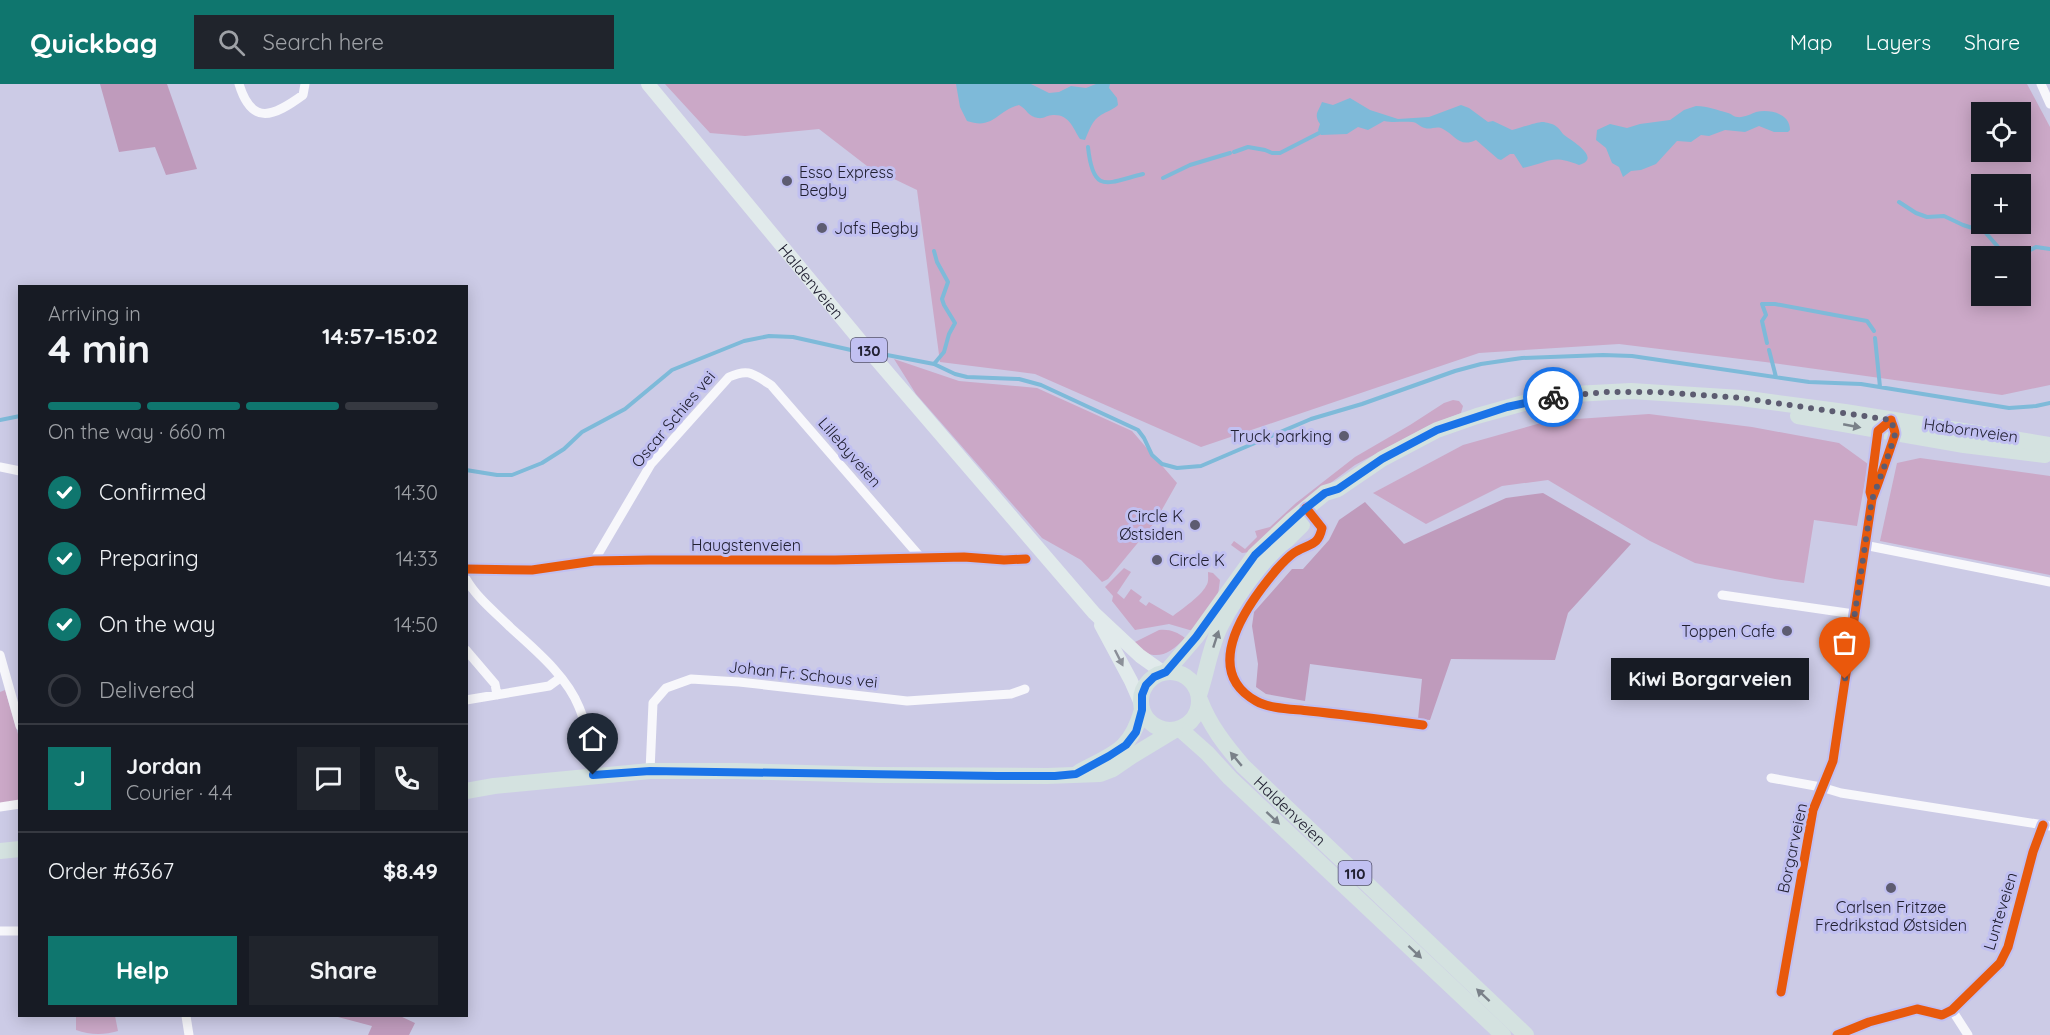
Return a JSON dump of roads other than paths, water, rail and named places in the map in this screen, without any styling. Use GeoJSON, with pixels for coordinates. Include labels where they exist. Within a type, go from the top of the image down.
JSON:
{"type":"FeatureCollection","features":[{"type":"Feature","properties":{"kind":"highway","name":"Habornveien"},"geometry":{"type":"LineString","coordinates":[[1165,672],[1196,637],[1255,555],[1309,512],[1330,500],[1338,489],[1389,455],[1437,430],[1538,399],[1623,391],[1742,398],[1774,402],[1964,445],[2050,455]]}},
{"type":"Feature","properties":{"kind":"highway","name":"Habornveien"},"geometry":{"type":"LineString","coordinates":[[1888,428],[2050,445]]}},
{"type":"Feature","properties":{"kind":"highway","name":"Habornveien"},"geometry":{"type":"LineString","coordinates":[[1199,698],[1220,626],[1232,605],[1241,591],[1309,512]]}},
{"type":"Feature","properties":{"kind":"highway","name":"110"},"geometry":{"type":"LineString","coordinates":[[1165,672],[1174,672],[1187,677],[1197,688],[1199,698]]}},
{"type":"Feature","properties":{"kind":"highway"},"geometry":{"type":"LineString","coordinates":[[1076,774],[1126,745],[1136,732],[1142,708],[1142,695],[1146,685],[1154,677],[1165,672]]}},
{"type":"Feature","properties":{"kind":"highway"},"geometry":{"type":"LineString","coordinates":[[468,791],[593,775],[650,771],[890,776],[1100,774],[1113,769],[1131,756],[1189,724],[1196,716],[1199,698]]}},
{"type":"Feature","properties":{"kind":"highway","name":"Haldenveien"},"geometry":{"type":"LineString","coordinates":[[1199,698],[1217,735],[1243,766],[1526,1035]]}},
{"type":"Feature","properties":{"kind":"highway","name":"110"},"geometry":{"type":"LineString","coordinates":[[1142,708],[1145,716],[1155,726],[1177,730]]}},
{"type":"Feature","properties":{"kind":"highway","name":"Haldenveien"},"geometry":{"type":"LineString","coordinates":[[1177,730],[1208,753],[1230,778],[1503,1035]]}},
{"type":"Feature","properties":{"kind":"highway"},"geometry":{"type":"LineString","coordinates":[[0,851],[18,849]]}},
{"type":"Feature","properties":{"kind":"main road","name":"Haldenveien"},"geometry":{"type":"LineString","coordinates":[[648,84],[863,344],[1094,613],[1140,656],[1165,672]]}},
{"type":"Feature","properties":{"kind":"main road","name":"Haldenveien"},"geometry":{"type":"LineString","coordinates":[[1094,613],[1126,671],[1142,708]]}},
{"type":"Feature","properties":{"kind":"street"},"geometry":{"type":"LineString","coordinates":[[239,84],[244,99],[257,113],[277,112],[292,103],[303,95],[305,84]]}},
{"type":"Feature","properties":{"kind":"street"},"geometry":{"type":"LineString","coordinates":[[2041,84],[2050,104]]}},
{"type":"Feature","properties":{"kind":"street","name":"Oscar Schies vei"},"geometry":{"type":"LineString","coordinates":[[594,561],[651,464],[729,377],[739,372],[749,372]]}},
{"type":"Feature","properties":{"kind":"street","name":"Lillebyveien"},"geometry":{"type":"LineString","coordinates":[[749,372],[771,385],[922,559]]}},
{"type":"Feature","properties":{"kind":"street","name":"Borgarveien"},"geometry":{"type":"LineString","coordinates":[[1872,499],[1870,492],[1888,428]]}},
{"type":"Feature","properties":{"kind":"street","name":"Borgarveien"},"geometry":{"type":"LineString","coordinates":[[1781,992],[1813,810],[1833,761],[1864,545],[1872,499],[1876,493],[1881,472],[1888,428]]}},
{"type":"Feature","properties":{"kind":"street"},"geometry":{"type":"LineString","coordinates":[[0,467],[18,471]]}},
{"type":"Feature","properties":{"kind":"street"},"geometry":{"type":"LineString","coordinates":[[1309,512],[1322,528],[1320,537],[1315,543],[1296,551],[1287,558],[1246,610],[1236,631],[1230,658],[1234,679],[1241,691],[1258,702],[1286,708],[1423,725]]}},
{"type":"Feature","properties":{"kind":"street"},"geometry":{"type":"LineString","coordinates":[[1864,545],[2050,582]]}},
{"type":"Feature","properties":{"kind":"street","name":"Haugstenveien"},"geometry":{"type":"LineString","coordinates":[[468,569],[532,570],[594,561],[964,557],[1004,561]]}},
{"type":"Feature","properties":{"kind":"street"},"geometry":{"type":"LineString","coordinates":[[468,582],[478,597],[541,655],[580,708],[590,750],[593,775]]}},
{"type":"Feature","properties":{"kind":"street"},"geometry":{"type":"LineString","coordinates":[[1722,595],[1854,614]]}},
{"type":"Feature","properties":{"kind":"street"},"geometry":{"type":"LineString","coordinates":[[468,652],[495,684],[497,695]]}},
{"type":"Feature","properties":{"kind":"street"},"geometry":{"type":"LineString","coordinates":[[0,655],[18,719]]}},
{"type":"Feature","properties":{"kind":"street"},"geometry":{"type":"LineString","coordinates":[[468,700],[549,686],[560,678]]}},
{"type":"Feature","properties":{"kind":"street","name":"Johan Fr. Schous vei"},"geometry":{"type":"LineString","coordinates":[[650,771],[653,703],[658,694],[666,688],[691,679],[907,700],[1011,694],[1025,689]]}},
{"type":"Feature","properties":{"kind":"street","name":"Borgarveien"},"geometry":{"type":"LineString","coordinates":[[1771,778],[1842,793],[2046,825]]}},
{"type":"Feature","properties":{"kind":"street"},"geometry":{"type":"LineString","coordinates":[[0,807],[18,804]]}},
{"type":"Feature","properties":{"kind":"street","name":"Lunteveien"},"geometry":{"type":"LineString","coordinates":[[1952,1010],[2000,963],[2008,947],[2029,865],[2046,825]]}},
{"type":"Feature","properties":{"kind":"street"},"geometry":{"type":"LineString","coordinates":[[0,931],[18,931]]}},
{"type":"Feature","properties":{"kind":"street"},"geometry":{"type":"LineString","coordinates":[[1837,1035],[1869,1022],[1917,1009],[1942,1015],[1952,1010],[1968,1035]]}},
{"type":"Feature","properties":{"kind":"street"},"geometry":{"type":"LineString","coordinates":[[186,1017],[189,1035]]}},
{"type":"Feature","properties":{"kind":"water"},"geometry":{"type":"Polygon","coordinates":[[[956,84],[1031,84],[1049,93],[1059,92],[1071,86],[1086,88],[1096,84],[1110,84],[1109,88],[1117,98],[1118,105],[1095,120],[1085,140],[1080,139],[1067,119],[1058,115],[1035,117],[1019,105],[983,123],[967,121],[960,107],[956,84]]]}},
{"type":"Feature","properties":{"kind":"water"},"geometry":{"type":"Polygon","coordinates":[[[1350,98],[1370,110],[1398,119],[1429,117],[1461,105],[1488,122],[1493,121],[1512,130],[1538,123],[1549,123],[1556,126],[1583,149],[1588,158],[1579,165],[1562,160],[1551,160],[1523,168],[1514,154],[1501,160],[1476,140],[1461,142],[1441,128],[1425,128],[1412,122],[1384,121],[1368,130],[1358,127],[1347,134],[1321,135],[1318,130],[1320,124],[1317,115],[1322,102],[1333,105],[1350,98]]]}},
{"type":"Feature","properties":{"kind":"water"},"geometry":{"type":"Polygon","coordinates":[[[1696,106],[1712,108],[1735,117],[1761,111],[1772,112],[1787,120],[1790,130],[1774,132],[1759,126],[1745,132],[1725,130],[1709,136],[1701,135],[1691,142],[1677,141],[1656,164],[1631,171],[1623,177],[1619,167],[1612,163],[1606,148],[1596,140],[1597,130],[1610,124],[1627,128],[1670,120],[1684,110],[1696,106]]]}},
{"type":"Feature","properties":{"kind":"waterway"},"geometry":{"type":"LineString","coordinates":[[1234,152],[1248,147],[1280,153],[1319,133]]}},
{"type":"Feature","properties":{"kind":"waterway"},"geometry":{"type":"LineString","coordinates":[[1088,147],[1094,173],[1104,182],[1143,174]]}},
{"type":"Feature","properties":{"kind":"waterway"},"geometry":{"type":"LineString","coordinates":[[1163,178],[1190,165],[1230,153]]}},
{"type":"Feature","properties":{"kind":"waterway"},"geometry":{"type":"LineString","coordinates":[[1899,202],[1927,217],[1944,216],[1985,232],[1997,246]]}},
{"type":"Feature","properties":{"kind":"waterway"},"geometry":{"type":"LineString","coordinates":[[2031,250],[2036,247],[2050,249]]}},
{"type":"Feature","properties":{"kind":"waterway"},"geometry":{"type":"LineString","coordinates":[[934,251],[948,282],[942,299],[955,323],[944,352],[934,364]]}},
{"type":"Feature","properties":{"kind":"waterway"},"geometry":{"type":"LineString","coordinates":[[1767,343],[1762,321],[1766,315],[1762,304],[1775,304],[1867,321],[1874,331]]}},
{"type":"Feature","properties":{"kind":"waterway"},"geometry":{"type":"LineString","coordinates":[[468,470],[512,475],[542,463],[564,449],[582,432],[625,409],[672,370],[744,341],[769,336],[793,337],[851,350]]}},
{"type":"Feature","properties":{"kind":"waterway"},"geometry":{"type":"LineString","coordinates":[[1875,338],[1880,387]]}},
{"type":"Feature","properties":{"kind":"waterway"},"geometry":{"type":"LineString","coordinates":[[1769,350],[1776,377]]}},
{"type":"Feature","properties":{"kind":"waterway"},"geometry":{"type":"LineString","coordinates":[[887,355],[934,364],[967,377],[1019,379],[1041,385],[1138,430],[1152,455],[1162,464],[1177,468],[1201,466],[1311,419],[1362,404],[1455,371],[1481,364],[1522,358],[1632,356],[1809,382],[1861,384],[2009,408],[2050,403]]}},
{"type":"Feature","properties":{"kind":"waterway"},"geometry":{"type":"LineString","coordinates":[[0,420],[18,416]]}},
{"type":"Feature","properties":{"kind":"place","name":"Esso Express Begby"},"geometry":{"type":"Point","coordinates":[787,181]}},
{"type":"Feature","properties":{"kind":"place","name":"Jafs Begby"},"geometry":{"type":"Point","coordinates":[822,228]}},
{"type":"Feature","properties":{"kind":"place","name":"Truck parking"},"geometry":{"type":"Point","coordinates":[1344,436]}},
{"type":"Feature","properties":{"kind":"place","name":"Circle K Østsiden"},"geometry":{"type":"Point","coordinates":[1195,525]}},
{"type":"Feature","properties":{"kind":"place","name":"Circle K"},"geometry":{"type":"Point","coordinates":[1157,560]}},
{"type":"Feature","properties":{"kind":"place","name":"Toppen Cafe"},"geometry":{"type":"Point","coordinates":[1787,631]}},
{"type":"Feature","properties":{"kind":"place","name":"Kiwi Borgarveien"},"geometry":{"type":"Point","coordinates":[1845,679]}},
{"type":"Feature","properties":{"kind":"place","name":"Carlsen Fritzøe Fredrikstad Østsiden"},"geometry":{"type":"Point","coordinates":[1891,888]}}]}
